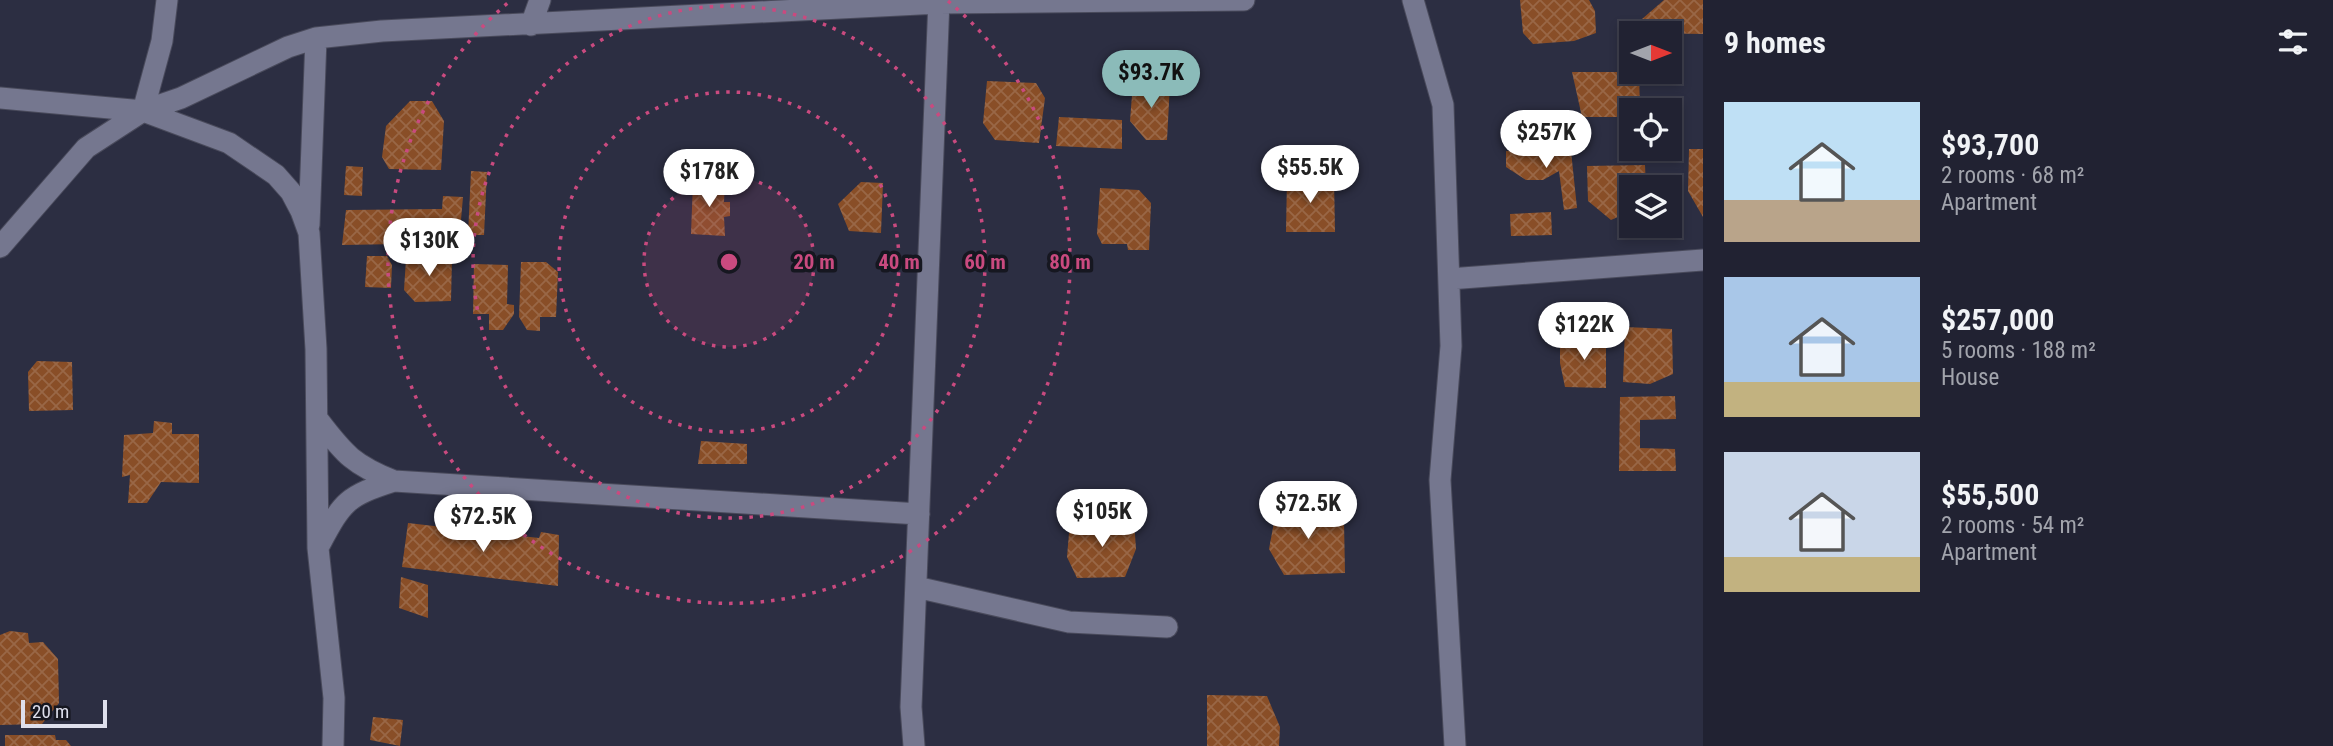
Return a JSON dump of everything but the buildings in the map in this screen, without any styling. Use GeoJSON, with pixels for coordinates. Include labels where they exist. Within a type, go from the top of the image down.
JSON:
{"type":"FeatureCollection","features":[{"type":"Feature","properties":{"kind":"street"},"geometry":{"type":"LineString","coordinates":[[143,111],[162,41],[167,0]]}},
{"type":"Feature","properties":{"kind":"street"},"geometry":{"type":"LineString","coordinates":[[531,25],[540,0]]}},
{"type":"Feature","properties":{"kind":"street"},"geometry":{"type":"LineString","coordinates":[[0,247],[86,148],[143,111],[181,98],[266,56],[316,38],[382,31],[939,2],[1244,0]]}},
{"type":"Feature","properties":{"kind":"street"},"geometry":{"type":"LineString","coordinates":[[1413,0],[1443,105],[1451,346],[1440,480],[1455,746]]}},
{"type":"Feature","properties":{"kind":"street"},"geometry":{"type":"LineString","coordinates":[[914,746],[911,707],[939,2]]}},
{"type":"Feature","properties":{"kind":"street"},"geometry":{"type":"LineString","coordinates":[[316,38],[309,233],[319,421],[318,548],[334,698],[333,746]]}},
{"type":"Feature","properties":{"kind":"street"},"geometry":{"type":"LineString","coordinates":[[0,98],[143,111],[229,144],[276,175],[291,192],[309,233]]}},
{"type":"Feature","properties":{"kind":"street"},"geometry":{"type":"LineString","coordinates":[[1449,279],[1703,260]]}},
{"type":"Feature","properties":{"kind":"street"},"geometry":{"type":"LineString","coordinates":[[319,421],[347,457],[366,470],[394,481],[919,514]]}},
{"type":"Feature","properties":{"kind":"street"},"geometry":{"type":"LineString","coordinates":[[318,548],[337,512],[347,500],[394,481]]}},
{"type":"Feature","properties":{"kind":"street"},"geometry":{"type":"LineString","coordinates":[[916,587],[1069,622],[1167,627]]}}]}
